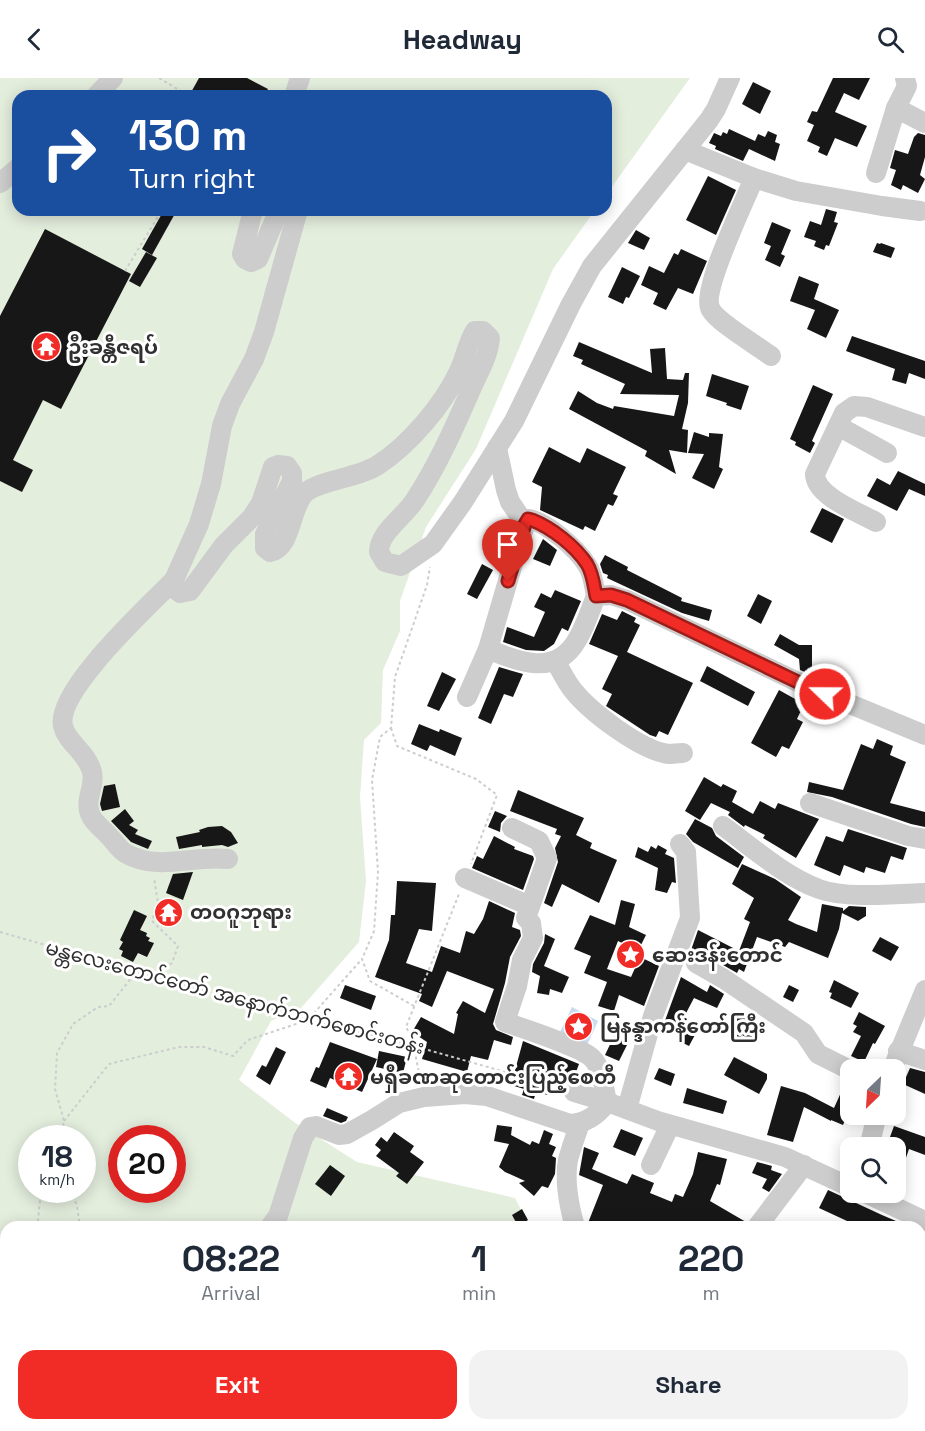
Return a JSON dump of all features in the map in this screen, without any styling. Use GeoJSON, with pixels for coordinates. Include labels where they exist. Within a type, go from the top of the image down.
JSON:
{"type":"FeatureCollection","features":[{"type":"Feature","properties":{"kind":"street"},"geometry":{"type":"LineString","coordinates":[[102,90],[113,78]]}},
{"type":"Feature","properties":{"kind":"street"},"geometry":{"type":"LineString","coordinates":[[174,580],[175,589],[178,592],[183,594],[190,591],[224,545],[252,517],[261,503],[273,467],[282,465],[290,469],[291,481],[265,534],[264,544],[270,552],[279,549],[285,541],[304,493],[377,466],[400,448],[447,394],[459,371],[471,336],[475,331],[483,330],[490,338],[489,348],[465,403],[412,506],[389,531],[378,549],[385,562],[401,566],[433,544],[463,502],[514,421],[592,266],[716,109],[730,78]]}},
{"type":"Feature","properties":{"kind":"street"},"geometry":{"type":"LineString","coordinates":[[876,173],[896,108],[908,81]]}},
{"type":"Feature","properties":{"kind":"street"},"geometry":{"type":"LineString","coordinates":[[896,108],[925,123]]}},
{"type":"Feature","properties":{"kind":"street"},"geometry":{"type":"LineString","coordinates":[[685,150],[754,178],[796,191],[920,211]]}},
{"type":"Feature","properties":{"kind":"street"},"geometry":{"type":"LineString","coordinates":[[0,183],[12,173]]}},
{"type":"Feature","properties":{"kind":"street"},"geometry":{"type":"LineString","coordinates":[[754,178],[710,284],[709,306],[714,315],[771,356]]}},
{"type":"Feature","properties":{"kind":"street"},"geometry":{"type":"LineString","coordinates":[[252,216],[242,254],[251,262],[258,259],[276,216]]}},
{"type":"Feature","properties":{"kind":"street"},"geometry":{"type":"LineString","coordinates":[[228,859],[211,857],[154,863],[124,852],[91,818],[87,801],[94,778],[90,763],[67,735],[63,726],[63,716],[68,702],[89,668],[174,580],[199,524],[211,484],[217,446],[230,404],[254,359],[264,332],[296,216]]}},
{"type":"Feature","properties":{"kind":"street"},"geometry":{"type":"LineString","coordinates":[[876,522],[839,503],[821,490],[815,481],[829,429],[854,406],[867,407],[925,427]]}},
{"type":"Feature","properties":{"kind":"street"},"geometry":{"type":"LineString","coordinates":[[829,429],[887,453]]}},
{"type":"Feature","properties":{"kind":"street"},"geometry":{"type":"LineString","coordinates":[[497,448],[510,502],[525,524]]}},
{"type":"Feature","properties":{"kind":"street"},"geometry":{"type":"LineString","coordinates":[[467,697],[488,649],[525,524],[528,519],[539,522],[566,542],[587,565],[593,579],[596,596],[576,642],[555,661],[528,664],[488,649]]}},
{"type":"Feature","properties":{"kind":"street"},"geometry":{"type":"LineString","coordinates":[[596,596],[611,595],[627,600],[804,685],[925,735]]}},
{"type":"Feature","properties":{"kind":"street"},"geometry":{"type":"LineString","coordinates":[[555,661],[570,687],[583,702],[613,726],[644,746],[667,754],[683,753]]}},
{"type":"Feature","properties":{"kind":"street"},"geometry":{"type":"LineString","coordinates":[[810,803],[908,836],[925,839]]}},
{"type":"Feature","properties":{"kind":"street"},"geometry":{"type":"LineString","coordinates":[[723,826],[798,879],[821,890],[844,893],[925,893]]}},
{"type":"Feature","properties":{"kind":"street"},"geometry":{"type":"LineString","coordinates":[[274,1221],[278,1216],[303,1138],[310,1127],[316,1126],[339,1135],[346,1134],[399,1103],[424,1097],[465,1094],[487,1096],[570,1124],[580,1123],[602,1109],[607,1102],[603,1081],[592,1057],[505,1022],[517,986],[519,968],[532,938],[531,923],[526,918],[547,858],[539,841],[512,828]]}},
{"type":"Feature","properties":{"kind":"street"},"geometry":{"type":"LineString","coordinates":[[627,1109],[653,1016],[690,918],[686,852],[680,843]]}},
{"type":"Feature","properties":{"kind":"street"},"geometry":{"type":"LineString","coordinates":[[465,878],[530,906]]}},
{"type":"Feature","properties":{"kind":"street"},"geometry":{"type":"LineString","coordinates":[[696,963],[724,979],[804,1033],[818,1054],[840,1065]]}},
{"type":"Feature","properties":{"kind":"street"},"geometry":{"type":"LineString","coordinates":[[895,1059],[925,990]]}},
{"type":"Feature","properties":{"kind":"street"},"geometry":{"type":"LineString","coordinates":[[906,1060],[925,1060]]}},
{"type":"Feature","properties":{"kind":"street"},"geometry":{"type":"LineString","coordinates":[[574,1092],[670,1125],[785,1157],[840,1182]]}},
{"type":"Feature","properties":{"kind":"street"},"geometry":{"type":"LineString","coordinates":[[573,1221],[568,1198],[568,1161],[580,1123]]}},
{"type":"Feature","properties":{"kind":"street"},"geometry":{"type":"LineString","coordinates":[[651,1166],[670,1125]]}},
{"type":"Feature","properties":{"kind":"street"},"geometry":{"type":"LineString","coordinates":[[762,1221],[804,1165]]}},
{"type":"Feature","properties":{"kind":"street"},"geometry":{"type":"LineString","coordinates":[[887,1203],[925,1221]]}},
{"type":"Feature","properties":{"kind":"path"},"geometry":{"type":"LineString","coordinates":[[159,78],[179,90]]}},
{"type":"Feature","properties":{"kind":"path"},"geometry":{"type":"LineString","coordinates":[[125,271],[158,216]]}},
{"type":"Feature","properties":{"kind":"path"},"geometry":{"type":"LineString","coordinates":[[424,1097],[414,1046],[406,1027],[497,795],[476,779],[397,746],[391,729],[395,677],[427,585],[433,544]]}},
{"type":"Feature","properties":{"kind":"path"},"geometry":{"type":"LineString","coordinates":[[64,1121],[109,1064],[178,1047],[204,1047],[233,1056],[248,1040],[308,1020],[363,959],[374,932],[378,872],[372,780],[380,737],[391,729]]}},
{"type":"Feature","properties":{"kind":"path"},"geometry":{"type":"LineString","coordinates":[[63,1125],[55,1089],[57,1053],[73,1024],[98,1007],[109,1006],[129,981],[135,968],[156,973],[172,963],[178,946],[152,921],[158,903],[154,882],[154,863]]}},
{"type":"Feature","properties":{"kind":"path","name":"မန္တလေးတောင်တော် အနောက်ဘက်စောင်းတန်း"},"geometry":{"type":"LineString","coordinates":[[0,932],[308,1020],[414,1046],[574,1092]]}},
{"type":"Feature","properties":{"kind":"path"},"geometry":{"type":"LineString","coordinates":[[363,959],[370,981],[414,1006]]}},
{"type":"Feature","properties":{"kind":"path"},"geometry":{"type":"LineString","coordinates":[[38,1221],[40,1203]]}},
{"type":"Feature","properties":{"kind":"path"},"geometry":{"type":"LineString","coordinates":[[76,1203],[79,1221]]}},
{"type":"Feature","properties":{"kind":"green space"},"geometry":{"type":"Polygon","coordinates":[[[0,78],[690,78],[612,187],[612,90],[12,90],[12,216],[591,216],[553,269],[476,449],[426,527],[400,601],[400,631],[383,670],[381,723],[364,740],[360,797],[366,881],[359,942],[301,1008],[271,1021],[239,1080],[294,1122],[357,1162],[515,1198],[527,1221],[0,1221],[0,78]]]}},
{"type":"Feature","properties":{"kind":"water","name":"မြနန္ဒာကန်တော်ကြီး"},"geometry":{"type":"Polygon","coordinates":[[[572,1007],[598,1021],[587,1045],[560,1032],[572,1007]]]}},
{"type":"Feature","properties":{"kind":"building"},"geometry":{"type":"Polygon","coordinates":[[[199,78],[247,78],[268,89],[267,90],[192,90],[199,78]]]}},
{"type":"Feature","properties":{"kind":"building"},"geometry":{"type":"Polygon","coordinates":[[[833,78],[870,78],[859,100],[844,93],[835,112],[867,126],[857,147],[835,138],[827,156],[818,152],[820,147],[807,141],[814,125],[807,122],[812,111],[817,112],[833,78]]]}},
{"type":"Feature","properties":{"kind":"building"},"geometry":{"type":"Polygon","coordinates":[[[753,82],[771,91],[760,114],[742,104],[753,82]]]}},
{"type":"Feature","properties":{"kind":"building"},"geometry":{"type":"Polygon","coordinates":[[[729,129],[755,141],[758,134],[765,137],[768,131],[777,135],[775,142],[780,144],[775,161],[749,149],[743,161],[715,149],[716,146],[709,143],[714,133],[721,136],[723,132],[727,134],[729,129]]]}},
{"type":"Feature","properties":{"kind":"building"},"geometry":{"type":"Polygon","coordinates":[[[918,133],[925,135],[925,157],[920,175],[925,179],[918,193],[903,185],[901,190],[891,185],[896,170],[890,168],[895,150],[908,154],[914,137],[918,133]]]}},
{"type":"Feature","properties":{"kind":"building"},"geometry":{"type":"Polygon","coordinates":[[[708,176],[736,190],[716,235],[686,220],[708,176]]]}},
{"type":"Feature","properties":{"kind":"building"},"geometry":{"type":"Polygon","coordinates":[[[826,209],[837,212],[834,222],[838,223],[829,246],[826,245],[824,250],[814,246],[816,241],[804,237],[810,221],[821,225],[826,209]]]}},
{"type":"Feature","properties":{"kind":"building"},"geometry":{"type":"Polygon","coordinates":[[[161,216],[174,216],[152,255],[142,249],[161,216]]]}},
{"type":"Feature","properties":{"kind":"building"},"geometry":{"type":"Polygon","coordinates":[[[772,222],[791,230],[781,254],[785,256],[780,267],[765,260],[771,246],[764,243],[772,222]]]}},
{"type":"Feature","properties":{"kind":"building","name":"ဦးခန္တီဇရပ်"},"geometry":{"type":"Polygon","coordinates":[[[45,229],[131,274],[61,409],[43,400],[13,460],[33,470],[22,492],[0,481],[0,316],[45,229]]]}},
{"type":"Feature","properties":{"kind":"building"},"geometry":{"type":"Polygon","coordinates":[[[636,230],[650,238],[644,250],[628,243],[636,230]]]}},
{"type":"Feature","properties":{"kind":"building"},"geometry":{"type":"Polygon","coordinates":[[[877,243],[895,248],[891,258],[873,252],[877,243]]]}},
{"type":"Feature","properties":{"kind":"building"},"geometry":{"type":"Polygon","coordinates":[[[681,249],[707,261],[693,294],[678,288],[666,310],[653,304],[658,293],[641,285],[649,266],[664,273],[674,253],[678,255],[681,249]]]}},
{"type":"Feature","properties":{"kind":"building"},"geometry":{"type":"Polygon","coordinates":[[[146,252],[157,258],[140,287],[129,281],[146,252]]]}},
{"type":"Feature","properties":{"kind":"building"},"geometry":{"type":"Polygon","coordinates":[[[622,267],[640,276],[629,298],[626,297],[623,304],[608,297],[622,267]]]}},
{"type":"Feature","properties":{"kind":"building"},"geometry":{"type":"Polygon","coordinates":[[[799,276],[819,284],[814,299],[839,310],[826,338],[807,329],[815,310],[790,301],[799,276]]]}},
{"type":"Feature","properties":{"kind":"building"},"geometry":{"type":"Polygon","coordinates":[[[852,336],[925,361],[925,379],[909,373],[906,384],[892,380],[895,369],[846,351],[852,336]]]}},
{"type":"Feature","properties":{"kind":"building"},"geometry":{"type":"Polygon","coordinates":[[[579,342],[652,373],[650,349],[665,348],[667,379],[683,380],[685,373],[689,373],[688,403],[682,429],[688,430],[687,453],[669,450],[676,474],[645,456],[647,451],[569,409],[578,391],[597,403],[613,409],[614,406],[674,416],[679,395],[620,394],[625,384],[581,364],[583,360],[573,356],[579,342]]]}},
{"type":"Feature","properties":{"kind":"building"},"geometry":{"type":"Polygon","coordinates":[[[712,374],[749,386],[741,410],[706,396],[712,374]]]}},
{"type":"Feature","properties":{"kind":"building"},"geometry":{"type":"Polygon","coordinates":[[[813,385],[833,394],[812,441],[815,443],[810,453],[795,445],[796,442],[790,439],[813,385]]]}},
{"type":"Feature","properties":{"kind":"building"},"geometry":{"type":"Polygon","coordinates":[[[694,432],[709,437],[709,433],[723,434],[719,467],[723,469],[714,489],[692,478],[704,454],[688,453],[694,432]]]}},
{"type":"Feature","properties":{"kind":"building"},"geometry":{"type":"Polygon","coordinates":[[[549,447],[580,463],[587,448],[626,467],[613,494],[618,496],[613,506],[608,504],[595,531],[585,526],[583,530],[540,510],[542,487],[532,482],[549,447]]]}},
{"type":"Feature","properties":{"kind":"building"},"geometry":{"type":"Polygon","coordinates":[[[898,471],[925,484],[925,496],[909,489],[897,511],[867,496],[877,478],[890,485],[898,471]]]}},
{"type":"Feature","properties":{"kind":"building"},"geometry":{"type":"Polygon","coordinates":[[[822,508],[844,519],[832,543],[810,532],[822,508]]]}},
{"type":"Feature","properties":{"kind":"building"},"geometry":{"type":"Polygon","coordinates":[[[543,539],[557,550],[550,566],[533,559],[543,539]]]}},
{"type":"Feature","properties":{"kind":"building"},"geometry":{"type":"Polygon","coordinates":[[[605,555],[628,567],[627,570],[682,598],[681,601],[712,610],[709,621],[682,613],[607,578],[608,575],[603,573],[600,564],[605,555]]]}},
{"type":"Feature","properties":{"kind":"building"},"geometry":{"type":"Polygon","coordinates":[[[482,564],[493,570],[477,599],[467,594],[482,564]]]}},
{"type":"Feature","properties":{"kind":"building"},"geometry":{"type":"Polygon","coordinates":[[[555,590],[581,601],[568,631],[562,628],[554,644],[544,651],[526,650],[503,642],[507,627],[534,637],[545,612],[534,607],[541,593],[551,598],[555,590]]]}},
{"type":"Feature","properties":{"kind":"building"},"geometry":{"type":"Polygon","coordinates":[[[758,594],[772,601],[761,624],[747,616],[758,594]]]}},
{"type":"Feature","properties":{"kind":"building"},"geometry":{"type":"Polygon","coordinates":[[[622,611],[636,618],[634,622],[640,625],[627,652],[693,683],[668,735],[659,731],[656,737],[650,735],[606,706],[612,694],[602,689],[618,656],[589,644],[602,614],[617,620],[622,611]]]}},
{"type":"Feature","properties":{"kind":"building"},"geometry":{"type":"Polygon","coordinates":[[[780,634],[799,645],[812,645],[812,671],[815,671],[815,676],[800,670],[799,659],[774,645],[780,634]]]}},
{"type":"Feature","properties":{"kind":"building"},"geometry":{"type":"Polygon","coordinates":[[[707,666],[755,692],[748,706],[700,681],[707,666]]]}},
{"type":"Feature","properties":{"kind":"building"},"geometry":{"type":"Polygon","coordinates":[[[499,667],[523,674],[513,697],[504,694],[491,724],[478,718],[499,667]]]}},
{"type":"Feature","properties":{"kind":"building"},"geometry":{"type":"Polygon","coordinates":[[[442,672],[456,679],[439,711],[427,706],[442,672]]]}},
{"type":"Feature","properties":{"kind":"building"},"geometry":{"type":"Polygon","coordinates":[[[779,690],[804,704],[797,719],[803,722],[789,749],[782,746],[776,757],[751,743],[779,690]]]}},
{"type":"Feature","properties":{"kind":"building"},"geometry":{"type":"Polygon","coordinates":[[[419,724],[462,738],[455,756],[430,745],[427,751],[411,744],[419,724]]]}},
{"type":"Feature","properties":{"kind":"building"},"geometry":{"type":"Polygon","coordinates":[[[877,739],[893,746],[890,755],[906,762],[890,803],[925,812],[925,827],[832,797],[807,792],[809,782],[843,790],[861,744],[873,749],[877,739]]]}},
{"type":"Feature","properties":{"kind":"building"},"geometry":{"type":"Polygon","coordinates":[[[704,777],[721,787],[723,784],[737,791],[732,802],[753,814],[760,801],[775,809],[778,803],[819,819],[796,858],[763,838],[765,835],[745,825],[744,827],[728,815],[730,812],[711,803],[700,820],[685,811],[704,777]]]}},
{"type":"Feature","properties":{"kind":"building"},"geometry":{"type":"Polygon","coordinates":[[[115,784],[120,807],[102,811],[100,804],[104,786],[115,784]]]}},
{"type":"Feature","properties":{"kind":"building"},"geometry":{"type":"Polygon","coordinates":[[[518,790],[584,818],[576,835],[592,843],[590,848],[617,860],[599,903],[562,884],[552,907],[544,903],[558,862],[555,848],[561,836],[555,834],[557,829],[510,811],[518,790]]]}},
{"type":"Feature","properties":{"kind":"building"},"geometry":{"type":"Polygon","coordinates":[[[125,809],[134,821],[129,825],[138,830],[135,834],[152,841],[148,849],[131,842],[111,821],[125,809]]]}},
{"type":"Feature","properties":{"kind":"building"},"geometry":{"type":"Polygon","coordinates":[[[495,811],[507,816],[501,823],[500,832],[488,827],[495,811]]]}},
{"type":"Feature","properties":{"kind":"building"},"geometry":{"type":"Polygon","coordinates":[[[695,819],[712,828],[716,836],[744,857],[738,868],[693,842],[686,834],[695,819]]]}},
{"type":"Feature","properties":{"kind":"building"},"geometry":{"type":"Polygon","coordinates":[[[222,826],[231,832],[238,843],[228,847],[222,845],[202,847],[202,845],[179,849],[176,837],[200,832],[199,830],[208,827],[222,826]]]}},
{"type":"Feature","properties":{"kind":"building"},"geometry":{"type":"Polygon","coordinates":[[[848,829],[907,848],[903,860],[891,856],[885,873],[866,867],[864,873],[844,865],[840,876],[814,865],[826,836],[843,842],[848,829]]]}},
{"type":"Feature","properties":{"kind":"building"},"geometry":{"type":"Polygon","coordinates":[[[494,836],[515,847],[514,849],[533,856],[534,859],[523,890],[472,868],[477,856],[483,859],[494,836]]]}},
{"type":"Feature","properties":{"kind":"building"},"geometry":{"type":"Polygon","coordinates":[[[658,845],[667,850],[665,854],[674,858],[676,883],[672,882],[667,893],[655,890],[658,868],[635,857],[638,847],[648,852],[651,846],[656,849],[658,845]]]}},
{"type":"Feature","properties":{"kind":"building"},"geometry":{"type":"Polygon","coordinates":[[[742,864],[775,879],[801,897],[788,920],[796,924],[817,932],[822,904],[843,908],[843,911],[849,906],[866,907],[866,916],[858,921],[842,913],[839,929],[828,958],[789,942],[785,947],[757,937],[744,972],[739,969],[737,973],[702,953],[695,951],[690,953],[698,930],[739,951],[750,922],[744,919],[754,898],[732,884],[742,864]]]}},
{"type":"Feature","properties":{"kind":"building"},"geometry":{"type":"Polygon","coordinates":[[[193,872],[183,900],[166,893],[173,874],[193,872]]]}},
{"type":"Feature","properties":{"kind":"building"},"geometry":{"type":"Polygon","coordinates":[[[397,881],[436,883],[432,931],[419,929],[406,963],[432,972],[441,946],[460,953],[466,931],[474,934],[483,919],[489,901],[515,913],[512,927],[520,930],[521,936],[510,957],[493,1024],[496,1030],[513,1037],[511,1045],[494,1040],[488,1060],[471,1056],[467,1072],[422,1059],[427,1042],[412,1032],[421,1017],[454,1034],[458,1014],[456,1013],[463,1001],[485,1013],[494,989],[447,971],[432,1007],[419,1001],[422,994],[375,977],[389,940],[391,915],[395,915],[397,881]]]}},
{"type":"Feature","properties":{"kind":"building"},"geometry":{"type":"Polygon","coordinates":[[[621,900],[635,904],[629,927],[646,935],[638,951],[618,941],[607,969],[631,977],[640,957],[659,966],[644,1006],[619,995],[614,1011],[598,1006],[607,982],[584,973],[591,956],[574,949],[590,915],[615,925],[621,900]]]}},
{"type":"Feature","properties":{"kind":"building"},"geometry":{"type":"Polygon","coordinates":[[[134,910],[147,916],[140,930],[147,933],[146,936],[150,938],[148,941],[154,943],[147,957],[138,953],[133,962],[121,956],[123,951],[119,949],[123,942],[120,940],[134,910]]]}},
{"type":"Feature","properties":{"kind":"building"},"geometry":{"type":"Polygon","coordinates":[[[545,934],[555,939],[544,966],[569,977],[562,993],[550,989],[549,995],[537,993],[540,976],[532,972],[533,964],[544,943],[545,934]]]}},
{"type":"Feature","properties":{"kind":"building"},"geometry":{"type":"Polygon","coordinates":[[[880,937],[899,947],[891,961],[872,951],[880,937]]]}},
{"type":"Feature","properties":{"kind":"building"},"geometry":{"type":"Polygon","coordinates":[[[681,977],[707,992],[710,985],[724,994],[717,1008],[694,998],[684,1017],[687,1019],[683,1026],[696,1033],[689,1046],[679,1041],[681,1036],[663,1026],[681,977]]]}},
{"type":"Feature","properties":{"kind":"building"},"geometry":{"type":"Polygon","coordinates":[[[834,980],[859,993],[851,1008],[830,998],[832,993],[829,992],[834,980]]]}},
{"type":"Feature","properties":{"kind":"building"},"geometry":{"type":"Polygon","coordinates":[[[345,985],[376,996],[371,1010],[340,998],[345,985]]]}},
{"type":"Feature","properties":{"kind":"building"},"geometry":{"type":"Polygon","coordinates":[[[789,985],[799,990],[793,1002],[783,997],[789,985]]]}},
{"type":"Feature","properties":{"kind":"building"},"geometry":{"type":"Polygon","coordinates":[[[735,1011],[763,1028],[754,1042],[742,1035],[739,1041],[723,1031],[735,1011]]]}},
{"type":"Feature","properties":{"kind":"building"},"geometry":{"type":"Polygon","coordinates":[[[859,1012],[885,1026],[865,1059],[851,1056],[861,1036],[853,1032],[857,1026],[853,1024],[859,1012]]]}},
{"type":"Feature","properties":{"kind":"building"},"geometry":{"type":"Polygon","coordinates":[[[615,1034],[628,1043],[619,1061],[605,1055],[615,1034]]]}},
{"type":"Feature","properties":{"kind":"building"},"geometry":{"type":"Polygon","coordinates":[[[523,1041],[579,1064],[573,1080],[554,1073],[548,1095],[536,1092],[534,1099],[522,1095],[524,1089],[511,1085],[523,1041]]]}},
{"type":"Feature","properties":{"kind":"building"},"geometry":{"type":"Polygon","coordinates":[[[330,1042],[377,1059],[362,1092],[330,1078],[326,1088],[310,1081],[316,1067],[319,1068],[330,1042]]]}},
{"type":"Feature","properties":{"kind":"building"},"geometry":{"type":"Polygon","coordinates":[[[276,1047],[286,1052],[270,1085],[256,1076],[262,1065],[266,1067],[276,1047]]]}},
{"type":"Feature","properties":{"kind":"building"},"geometry":{"type":"Polygon","coordinates":[[[379,1051],[407,1057],[403,1073],[376,1067],[379,1051]]]}},
{"type":"Feature","properties":{"kind":"building"},"geometry":{"type":"Polygon","coordinates":[[[734,1057],[767,1074],[767,1079],[759,1094],[724,1075],[734,1057]]]}},
{"type":"Feature","properties":{"kind":"building"},"geometry":{"type":"Polygon","coordinates":[[[659,1068],[675,1074],[671,1086],[654,1079],[659,1068]]]}},
{"type":"Feature","properties":{"kind":"building"},"geometry":{"type":"Polygon","coordinates":[[[910,1068],[925,1072],[925,1094],[906,1085],[906,1077],[910,1068]]]}},
{"type":"Feature","properties":{"kind":"building"},"geometry":{"type":"Polygon","coordinates":[[[781,1086],[805,1093],[834,1108],[840,1095],[840,1124],[804,1107],[793,1142],[767,1135],[781,1086]]]}},
{"type":"Feature","properties":{"kind":"building"},"geometry":{"type":"Polygon","coordinates":[[[687,1088],[727,1101],[723,1114],[683,1103],[687,1088]]]}},
{"type":"Feature","properties":{"kind":"building"},"geometry":{"type":"Polygon","coordinates":[[[327,1108],[348,1117],[346,1121],[341,1123],[323,1116],[327,1108]]]}},
{"type":"Feature","properties":{"kind":"building"},"geometry":{"type":"Polygon","coordinates":[[[497,1125],[512,1127],[511,1135],[530,1145],[532,1141],[539,1144],[544,1130],[553,1134],[549,1144],[556,1147],[552,1156],[556,1158],[555,1174],[548,1188],[542,1186],[534,1196],[519,1183],[525,1181],[499,1167],[509,1144],[494,1141],[497,1125]]]}},
{"type":"Feature","properties":{"kind":"building"},"geometry":{"type":"Polygon","coordinates":[[[894,1126],[925,1137],[925,1155],[909,1149],[906,1158],[906,1137],[890,1137],[894,1126]]]}},
{"type":"Feature","properties":{"kind":"building"},"geometry":{"type":"Polygon","coordinates":[[[621,1129],[643,1138],[635,1156],[613,1147],[621,1129]]]}},
{"type":"Feature","properties":{"kind":"building"},"geometry":{"type":"Polygon","coordinates":[[[394,1132],[414,1146],[410,1152],[424,1162],[407,1184],[396,1176],[399,1173],[376,1156],[381,1150],[375,1145],[381,1137],[387,1142],[394,1132]]]}},
{"type":"Feature","properties":{"kind":"building"},"geometry":{"type":"Polygon","coordinates":[[[584,1147],[599,1153],[592,1169],[627,1184],[632,1174],[654,1183],[650,1193],[672,1202],[675,1194],[683,1197],[693,1174],[698,1152],[727,1159],[720,1185],[717,1184],[710,1201],[744,1221],[589,1221],[603,1185],[579,1175],[584,1147]]]}},
{"type":"Feature","properties":{"kind":"building"},"geometry":{"type":"Polygon","coordinates":[[[757,1162],[772,1166],[771,1170],[782,1174],[769,1192],[762,1188],[767,1179],[752,1173],[757,1162]]]}},
{"type":"Feature","properties":{"kind":"building"},"geometry":{"type":"Polygon","coordinates":[[[330,1165],[345,1176],[331,1196],[315,1184],[330,1165]]]}},
{"type":"Feature","properties":{"kind":"building"},"geometry":{"type":"Polygon","coordinates":[[[828,1190],[840,1196],[840,1203],[856,1203],[896,1221],[847,1221],[819,1208],[828,1190]]]}},
{"type":"Feature","properties":{"kind":"building"},"geometry":{"type":"Polygon","coordinates":[[[522,1209],[528,1220],[515,1221],[512,1215],[522,1209]]]}},
{"type":"Feature","properties":{"kind":"place","name":"ဦးခန္တီဇရပ်"},"geometry":{"type":"Point","coordinates":[47,347]}},
{"type":"Feature","properties":{"kind":"place","name":"တဝဂူဘုရား"},"geometry":{"type":"Point","coordinates":[169,912]}},
{"type":"Feature","properties":{"kind":"place","name":"ဆေးဒန်းတောင်"},"geometry":{"type":"Point","coordinates":[631,955]}},
{"type":"Feature","properties":{"kind":"place","name":"မြနန္ဒာကန်တော်ကြီး"},"geometry":{"type":"Point","coordinates":[579,1026]}},
{"type":"Feature","properties":{"kind":"place","name":"မရှိခဏဆုတောင်းပြည့်စေတီ"},"geometry":{"type":"Point","coordinates":[349,1077]}},
{"type":"Feature","properties":{"kind":"route"},"geometry":{"type":"LineString","coordinates":[[508,581],[525,524],[528,519],[539,522],[566,542],[587,565],[593,579],[596,596],[606,594],[627,600],[825,694]]}}]}
